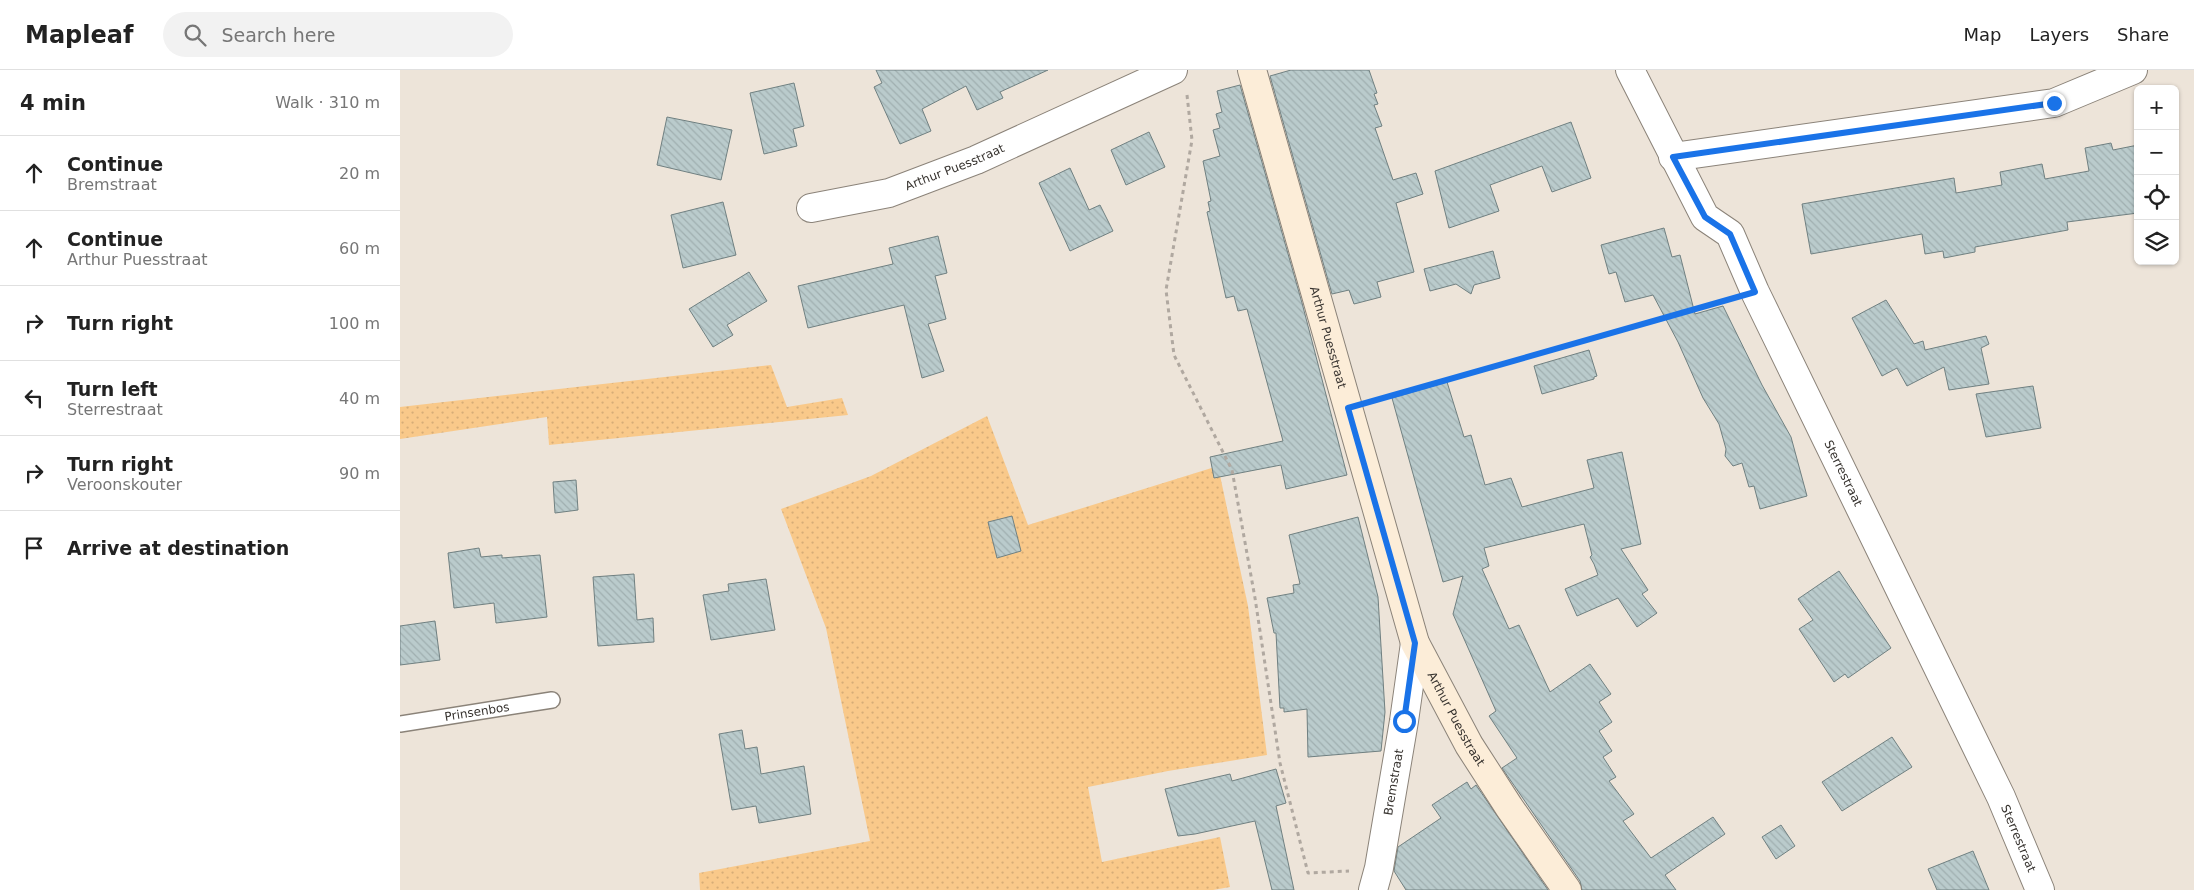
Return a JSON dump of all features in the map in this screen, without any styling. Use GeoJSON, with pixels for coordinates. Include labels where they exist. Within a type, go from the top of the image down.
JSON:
{"type":"FeatureCollection","features":[{"type":"Feature","properties":{"kind":"street","name":"Arthur Puesstraat"},"geometry":{"type":"LineString","coordinates":[[1252,70],[1415,643],[1469,745],[1509,807],[1567,890]]}},
{"type":"Feature","properties":{"kind":"street","name":"Sterrestraat"},"geometry":{"type":"LineString","coordinates":[[1630,70],[1705,217],[1730,234],[1755,292],[2001,797],[2040,890]]}},
{"type":"Feature","properties":{"kind":"street"},"geometry":{"type":"LineString","coordinates":[[1673,157],[2054,103],[2133,70]]}},
{"type":"Feature","properties":{"kind":"street","name":"Arthur Puesstraat"},"geometry":{"type":"LineString","coordinates":[[811,208],[889,193],[1179,79]]}},
{"type":"Feature","properties":{"kind":"street","name":"Bremstraat"},"geometry":{"type":"LineString","coordinates":[[1376,879],[1404,721],[1415,643]]}},
{"type":"Feature","properties":{"kind":"lane","name":"Prinsenbos"},"geometry":{"type":"LineString","coordinates":[[400,724],[552,700]]}},
{"type":"Feature","properties":{"kind":"path"},"geometry":{"type":"LineString","coordinates":[[1179,79],[1192,140],[1166,290],[1174,355],[1232,470],[1255,598],[1280,764],[1308,874],[1376,879]]}},
{"type":"Feature","properties":{"kind":"path"},"geometry":{"type":"LineString","coordinates":[[1348,408],[1755,292]]}},
{"type":"Feature","properties":{"kind":"shaded area"},"geometry":{"type":"Polygon","coordinates":[[[771,365],[787,407],[842,398],[848,415],[549,445],[547,417],[400,439],[400,407],[771,365]]]}},
{"type":"Feature","properties":{"kind":"shaded area"},"geometry":{"type":"Polygon","coordinates":[[[987,416],[1028,525],[1218,466],[1248,606],[1267,755],[1168,771],[1088,787],[1102,862],[1220,837],[1230,887],[1213,890],[700,890],[699,873],[870,841],[826,628],[781,509],[871,476],[987,416]]]}},
{"type":"Feature","properties":{"kind":"building"},"geometry":{"type":"Polygon","coordinates":[[[876,70],[1048,70],[1000,92],[1003,98],[977,110],[966,86],[922,109],[931,131],[900,144],[874,87],[882,83],[876,70]]]}},
{"type":"Feature","properties":{"kind":"building"},"geometry":{"type":"Polygon","coordinates":[[[1291,70],[1369,70],[1377,93],[1374,94],[1378,104],[1374,105],[1382,126],[1375,128],[1393,180],[1416,173],[1423,194],[1396,203],[1414,272],[1377,282],[1381,297],[1354,304],[1349,290],[1332,294],[1270,76],[1291,70]]]}},
{"type":"Feature","properties":{"kind":"building"},"geometry":{"type":"Polygon","coordinates":[[[794,83],[804,126],[793,129],[797,146],[764,154],[750,93],[794,83]]]}},
{"type":"Feature","properties":{"kind":"building"},"geometry":{"type":"Polygon","coordinates":[[[1240,85],[1302,303],[1347,475],[1286,489],[1281,465],[1214,478],[1210,457],[1283,441],[1247,309],[1238,311],[1234,296],[1226,298],[1207,212],[1210,211],[1208,202],[1211,201],[1203,161],[1220,156],[1213,130],[1220,128],[1216,114],[1222,112],[1217,91],[1240,85]]]}},
{"type":"Feature","properties":{"kind":"building"},"geometry":{"type":"Polygon","coordinates":[[[667,117],[732,130],[721,180],[657,165],[667,117]]]}},
{"type":"Feature","properties":{"kind":"building"},"geometry":{"type":"Polygon","coordinates":[[[1571,122],[1591,178],[1552,192],[1542,166],[1490,185],[1499,211],[1449,228],[1435,171],[1571,122]]]}},
{"type":"Feature","properties":{"kind":"building"},"geometry":{"type":"Polygon","coordinates":[[[1149,132],[1165,167],[1126,185],[1111,150],[1149,132]]]}},
{"type":"Feature","properties":{"kind":"building"},"geometry":{"type":"Polygon","coordinates":[[[2111,143],[2113,150],[2134,146],[2134,214],[2067,222],[2068,230],[1975,247],[1975,252],[1944,258],[1943,251],[1925,254],[1922,234],[1811,254],[1802,204],[1954,178],[1956,193],[2002,185],[2000,172],[2042,164],[2045,179],[2089,171],[2085,148],[2111,143]]]}},
{"type":"Feature","properties":{"kind":"building"},"geometry":{"type":"Polygon","coordinates":[[[1070,168],[1089,210],[1100,205],[1113,231],[1070,251],[1039,183],[1070,168]]]}},
{"type":"Feature","properties":{"kind":"building"},"geometry":{"type":"Polygon","coordinates":[[[723,202],[736,255],[683,268],[671,215],[723,202]]]}},
{"type":"Feature","properties":{"kind":"building"},"geometry":{"type":"Polygon","coordinates":[[[1664,228],[1672,257],[1680,255],[1695,314],[1723,306],[1762,385],[1791,437],[1807,496],[1760,509],[1754,486],[1749,487],[1742,463],[1733,466],[1725,456],[1726,449],[1719,424],[1703,398],[1678,342],[1653,295],[1625,302],[1616,272],[1609,274],[1601,245],[1664,228]]]}},
{"type":"Feature","properties":{"kind":"building"},"geometry":{"type":"Polygon","coordinates":[[[938,236],[947,273],[935,276],[946,319],[928,324],[944,371],[922,378],[904,305],[808,328],[798,286],[893,264],[889,248],[938,236]]]}},
{"type":"Feature","properties":{"kind":"building"},"geometry":{"type":"Polygon","coordinates":[[[1493,251],[1500,278],[1474,285],[1471,294],[1456,284],[1430,291],[1424,269],[1493,251]]]}},
{"type":"Feature","properties":{"kind":"building"},"geometry":{"type":"Polygon","coordinates":[[[749,272],[767,301],[727,325],[733,335],[713,347],[689,309],[749,272]]]}},
{"type":"Feature","properties":{"kind":"building"},"geometry":{"type":"Polygon","coordinates":[[[1886,300],[1914,344],[1923,341],[1925,350],[1986,336],[1989,344],[1981,348],[1989,384],[1949,390],[1944,367],[1907,386],[1897,368],[1882,376],[1852,318],[1886,300]]]}},
{"type":"Feature","properties":{"kind":"building"},"geometry":{"type":"Polygon","coordinates":[[[1589,350],[1597,376],[1594,379],[1542,394],[1534,366],[1589,350]]]}},
{"type":"Feature","properties":{"kind":"building"},"geometry":{"type":"Polygon","coordinates":[[[1447,382],[1464,437],[1471,435],[1485,485],[1511,478],[1522,507],[1594,488],[1587,460],[1622,452],[1641,544],[1621,549],[1648,590],[1642,594],[1657,613],[1637,627],[1618,598],[1577,616],[1565,589],[1598,575],[1590,557],[1592,555],[1584,524],[1484,548],[1489,566],[1482,569],[1509,629],[1519,625],[1550,692],[1590,664],[1611,694],[1599,702],[1612,722],[1599,731],[1612,751],[1603,757],[1616,777],[1609,781],[1634,814],[1623,821],[1651,858],[1713,817],[1725,834],[1665,875],[1676,890],[1582,890],[1580,881],[1502,768],[1517,758],[1489,716],[1496,711],[1453,614],[1463,576],[1443,582],[1392,398],[1447,382]]]}},
{"type":"Feature","properties":{"kind":"building"},"geometry":{"type":"Polygon","coordinates":[[[2033,386],[2041,428],[1986,437],[1976,394],[2033,386]]]}},
{"type":"Feature","properties":{"kind":"building"},"geometry":{"type":"Polygon","coordinates":[[[576,480],[578,510],[555,513],[553,482],[576,480]]]}},
{"type":"Feature","properties":{"kind":"building"},"geometry":{"type":"Polygon","coordinates":[[[1012,516],[1021,551],[997,558],[988,522],[1012,516]]]}},
{"type":"Feature","properties":{"kind":"building"},"geometry":{"type":"Polygon","coordinates":[[[1358,517],[1378,597],[1385,712],[1381,751],[1308,757],[1307,709],[1284,712],[1284,708],[1280,708],[1276,633],[1274,633],[1267,598],[1294,593],[1293,585],[1300,584],[1289,535],[1358,517]]]}},
{"type":"Feature","properties":{"kind":"building"},"geometry":{"type":"Polygon","coordinates":[[[479,548],[481,557],[502,555],[502,558],[540,555],[547,617],[496,623],[494,603],[454,608],[448,553],[479,548]]]}},
{"type":"Feature","properties":{"kind":"building"},"geometry":{"type":"Polygon","coordinates":[[[1839,571],[1891,648],[1848,678],[1845,674],[1834,682],[1799,629],[1813,620],[1798,599],[1839,571]]]}},
{"type":"Feature","properties":{"kind":"building"},"geometry":{"type":"Polygon","coordinates":[[[634,574],[637,620],[653,618],[654,642],[598,646],[593,577],[634,574]]]}},
{"type":"Feature","properties":{"kind":"building"},"geometry":{"type":"Polygon","coordinates":[[[766,579],[775,630],[711,640],[703,595],[729,591],[728,584],[766,579]]]}},
{"type":"Feature","properties":{"kind":"building"},"geometry":{"type":"Polygon","coordinates":[[[435,621],[440,660],[400,665],[400,626],[435,621]]]}},
{"type":"Feature","properties":{"kind":"building"},"geometry":{"type":"Polygon","coordinates":[[[742,730],[745,749],[757,747],[761,774],[804,766],[811,814],[759,823],[756,806],[732,810],[719,734],[742,730]]]}},
{"type":"Feature","properties":{"kind":"building"},"geometry":{"type":"Polygon","coordinates":[[[1892,737],[1912,767],[1842,811],[1822,782],[1892,737]]]}},
{"type":"Feature","properties":{"kind":"building"},"geometry":{"type":"Polygon","coordinates":[[[1276,769],[1286,803],[1276,806],[1294,890],[1272,890],[1255,821],[1178,836],[1165,789],[1230,774],[1232,781],[1276,769]]]}},
{"type":"Feature","properties":{"kind":"building"},"geometry":{"type":"Polygon","coordinates":[[[1467,782],[1471,789],[1476,785],[1548,890],[1406,890],[1394,871],[1398,847],[1441,818],[1432,805],[1467,782]]]}},
{"type":"Feature","properties":{"kind":"building"},"geometry":{"type":"Polygon","coordinates":[[[1781,825],[1795,846],[1776,859],[1762,837],[1781,825]]]}},
{"type":"Feature","properties":{"kind":"building"},"geometry":{"type":"Polygon","coordinates":[[[1973,851],[1989,890],[1937,890],[1928,869],[1973,851]]]}},
{"type":"Feature","properties":{"kind":"route"},"geometry":{"type":"LineString","coordinates":[[1404,721],[1415,643],[1348,408],[1755,292],[1730,234],[1705,217],[1673,157],[1834,136],[2054,103]]}}]}
